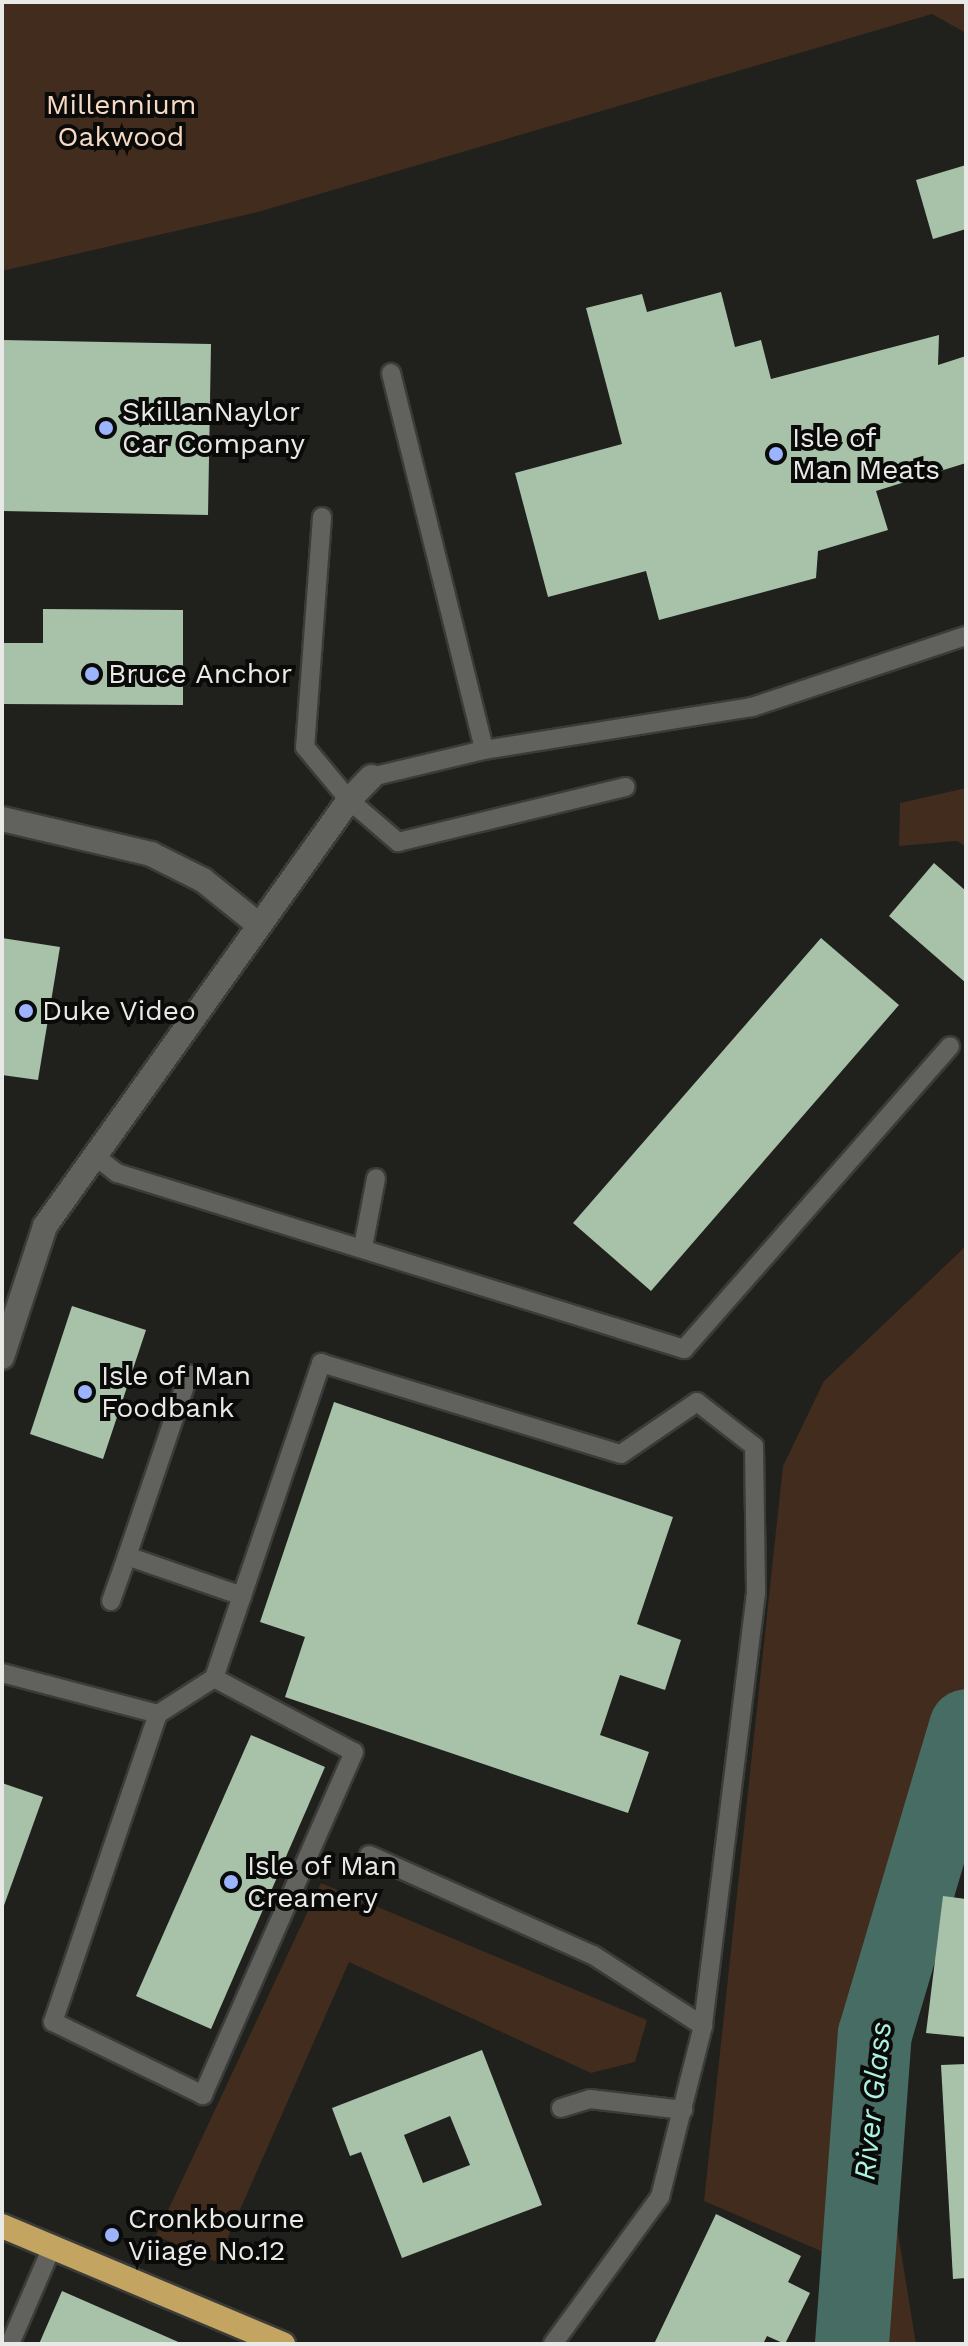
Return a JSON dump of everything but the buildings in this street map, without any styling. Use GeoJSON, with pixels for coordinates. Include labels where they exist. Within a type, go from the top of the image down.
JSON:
{"type":"FeatureCollection","features":[{"type":"Feature","properties":{"kind":"highway"},"geometry":{"type":"LineString","coordinates":[[2,2226],[283,2344]]}},
{"type":"Feature","properties":{"kind":"street"},"geometry":{"type":"LineString","coordinates":[[2,1357],[45,1226],[349,800],[371,777]]}},
{"type":"Feature","properties":{"kind":"street"},"geometry":{"type":"LineString","coordinates":[[2,819],[151,854],[203,880],[259,925]]}},
{"type":"Feature","properties":{"kind":"lane"},"geometry":{"type":"LineString","coordinates":[[391,373],[484,750]]}},
{"type":"Feature","properties":{"kind":"lane"},"geometry":{"type":"LineString","coordinates":[[322,517],[305,747],[349,800],[398,842],[625,787]]}},
{"type":"Feature","properties":{"kind":"lane"},"geometry":{"type":"LineString","coordinates":[[371,777],[484,750],[752,707],[966,636]]}},
{"type":"Feature","properties":{"kind":"lane"},"geometry":{"type":"LineString","coordinates":[[95,1156],[117,1173],[684,1349],[950,1046]]}},
{"type":"Feature","properties":{"kind":"lane"},"geometry":{"type":"LineString","coordinates":[[363,1247],[376,1178]]}},
{"type":"Feature","properties":{"kind":"lane"},"geometry":{"type":"LineString","coordinates":[[214,1678],[354,1752],[203,2095],[53,2022],[158,1714],[214,1678],[321,1363],[621,1454],[697,1402],[754,1446],[756,1593],[703,2026],[660,2197],[553,2344]]}},
{"type":"Feature","properties":{"kind":"lane"},"geometry":{"type":"LineString","coordinates":[[111,1601],[189,1374]]}},
{"type":"Feature","properties":{"kind":"lane"},"geometry":{"type":"LineString","coordinates":[[127,1556],[242,1596]]}},
{"type":"Feature","properties":{"kind":"lane"},"geometry":{"type":"LineString","coordinates":[[2,1673],[158,1714]]}},
{"type":"Feature","properties":{"kind":"lane"},"geometry":{"type":"LineString","coordinates":[[369,1855],[593,1955],[703,2026]]}},
{"type":"Feature","properties":{"kind":"lane"},"geometry":{"type":"LineString","coordinates":[[561,2108],[590,2099],[683,2110]]}},
{"type":"Feature","properties":{"kind":"lane"},"geometry":{"type":"LineString","coordinates":[[10,2344],[52,2247]]}},
{"type":"Feature","properties":{"kind":"green space","name":"Millennium Oakwood"},"geometry":{"type":"Polygon","coordinates":[[[2,2],[966,2],[966,33],[932,14],[258,212],[2,271],[2,2]]]}},
{"type":"Feature","properties":{"kind":"green space"},"geometry":{"type":"Polygon","coordinates":[[[966,788],[966,847],[957,841],[899,846],[900,803],[966,788]]]}},
{"type":"Feature","properties":{"kind":"green space"},"geometry":{"type":"Polygon","coordinates":[[[966,1246],[966,1806],[874,2085],[916,2344],[824,2344],[830,2309],[821,2251],[704,2201],[783,1466],[824,1381],[966,1246]]]}},
{"type":"Feature","properties":{"kind":"green space"},"geometry":{"type":"Polygon","coordinates":[[[321,1883],[647,2020],[635,2062],[591,2073],[349,1962],[217,2262],[156,2236],[321,1883]]]}},
{"type":"Feature","properties":{"kind":"waterway","name":"River Glass"},"geometry":{"type":"LineString","coordinates":[[852,2344],[875,2034],[966,1726]]}},
{"type":"Feature","properties":{"kind":"place","name":"SkillanNaylor Car Company"},"geometry":{"type":"Point","coordinates":[106,428]}},
{"type":"Feature","properties":{"kind":"place","name":"Isle of Man Meats"},"geometry":{"type":"Point","coordinates":[776,454]}},
{"type":"Feature","properties":{"kind":"place","name":"Bruce Anchor"},"geometry":{"type":"Point","coordinates":[92,674]}},
{"type":"Feature","properties":{"kind":"place","name":"Duke Video"},"geometry":{"type":"Point","coordinates":[26,1011]}},
{"type":"Feature","properties":{"kind":"place","name":"Isle of Man Foodbank"},"geometry":{"type":"Point","coordinates":[85,1392]}},
{"type":"Feature","properties":{"kind":"place","name":"Isle of Man Creamery"},"geometry":{"type":"Point","coordinates":[231,1882]}},
{"type":"Feature","properties":{"kind":"place","name":"Cronkbourne Viiage No.12"},"geometry":{"type":"Point","coordinates":[112,2235]}}]}
